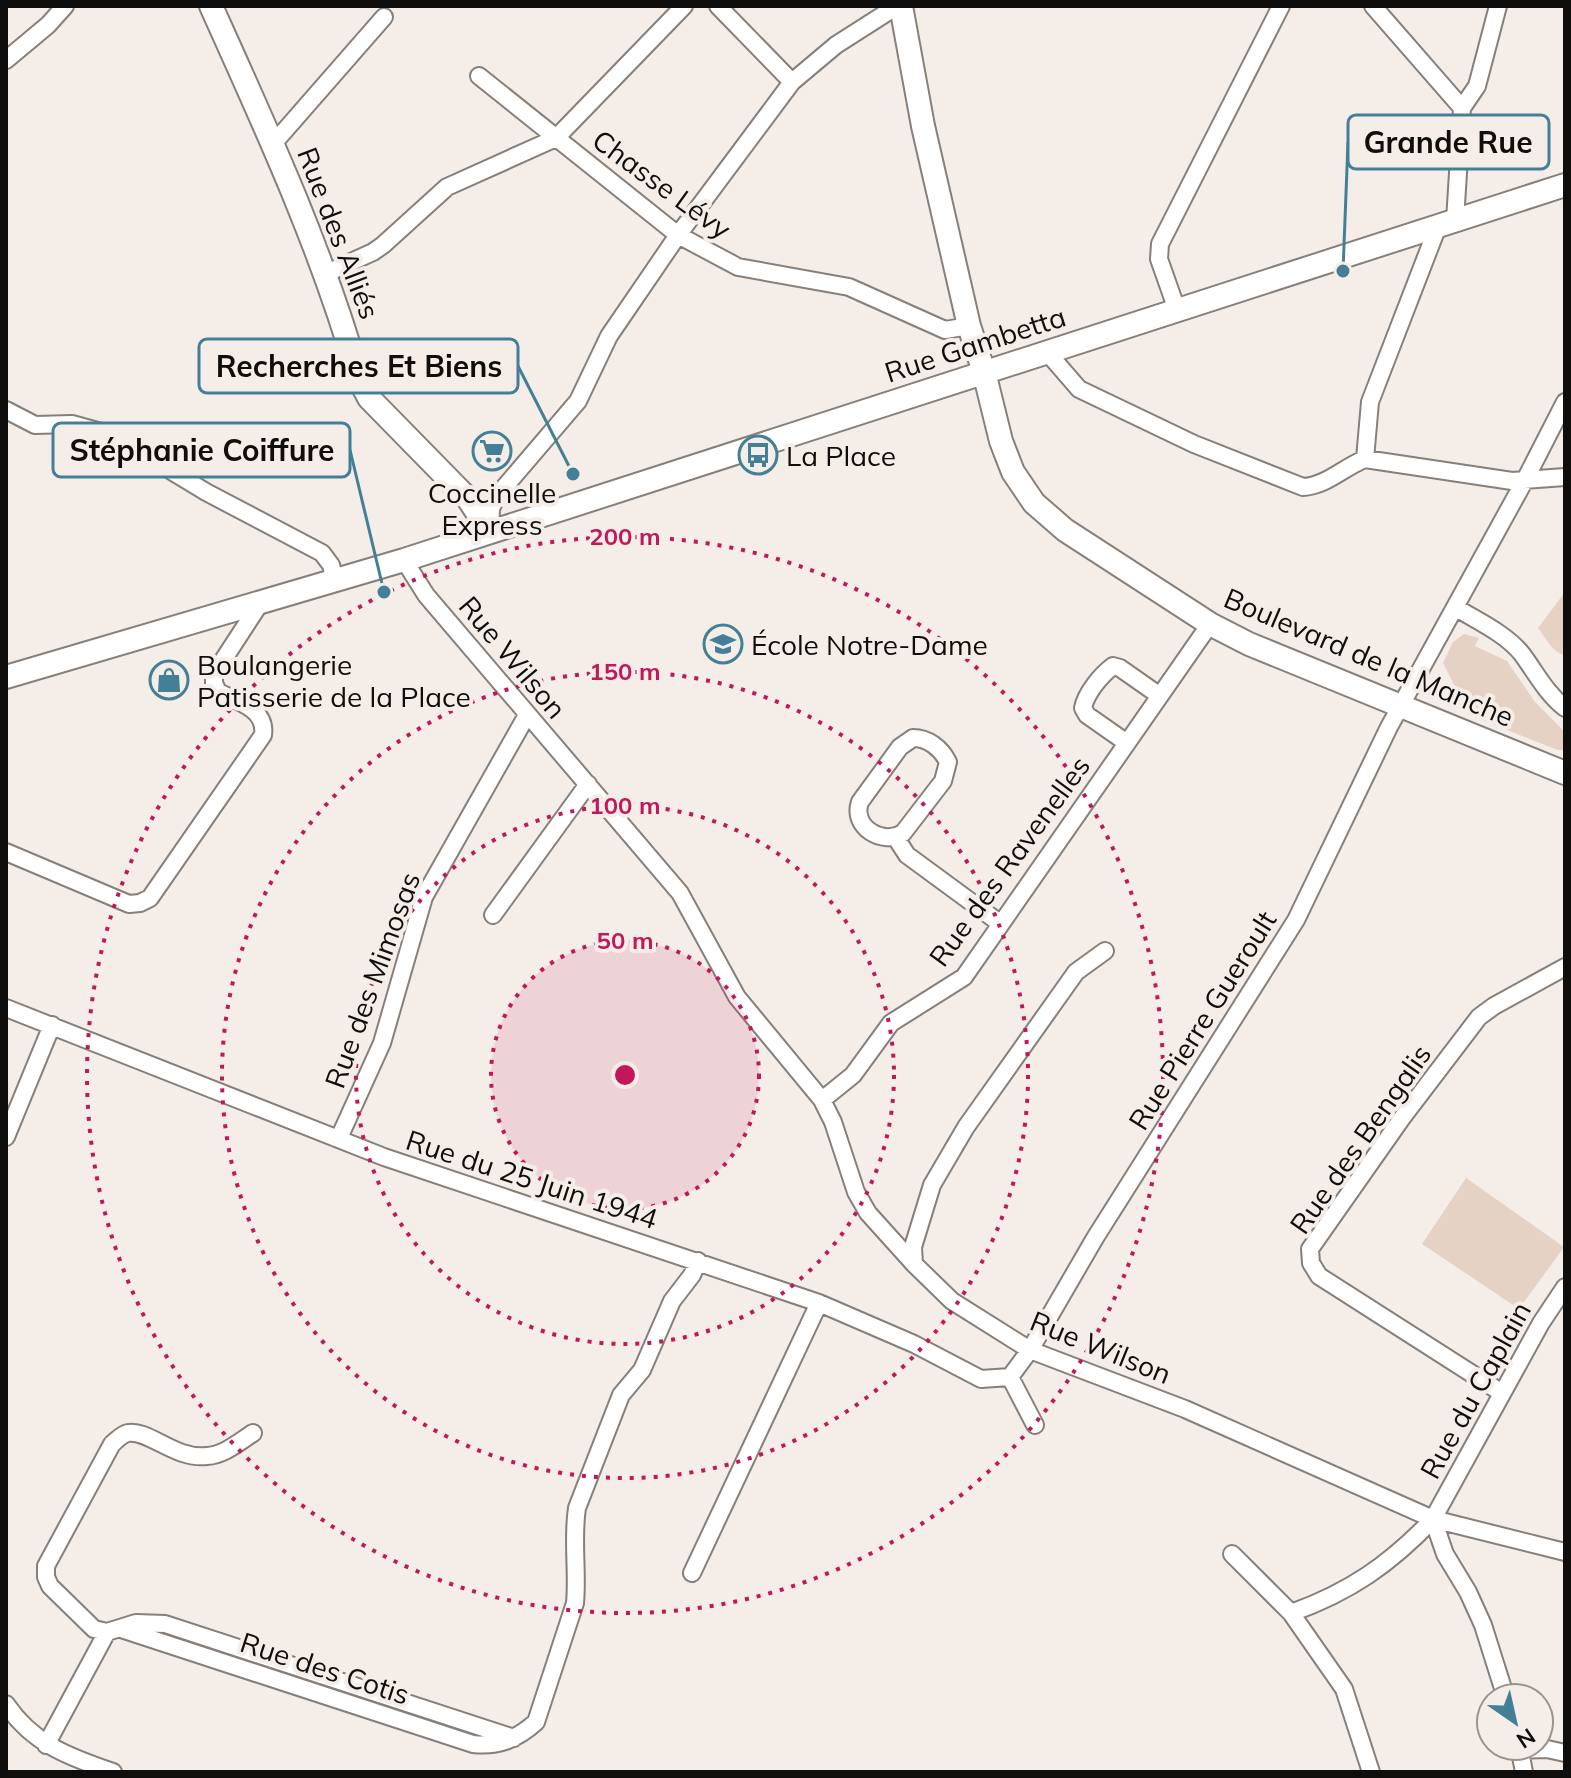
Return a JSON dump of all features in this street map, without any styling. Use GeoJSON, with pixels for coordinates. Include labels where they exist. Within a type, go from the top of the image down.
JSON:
{"type":"FeatureCollection","features":[{"type":"Feature","properties":{"kind":"main road","name":"Rue des Alliés"},"geometry":{"type":"LineString","coordinates":[[211,6],[327,273],[359,379],[369,398],[469,500],[490,532]]}},
{"type":"Feature","properties":{"kind":"main road","name":"Boulevard de la Manche"},"geometry":{"type":"LineString","coordinates":[[899,6],[969,326],[1006,458],[1034,503],[1065,530],[1210,624],[1260,649],[1565,773]]}},
{"type":"Feature","properties":{"kind":"main road","name":"Rue Gambetta"},"geometry":{"type":"LineString","coordinates":[[6,677],[404,560],[1565,185]]}},
{"type":"Feature","properties":{"kind":"street"},"geometry":{"type":"LineString","coordinates":[[6,60],[48,25],[65,6]]}},
{"type":"Feature","properties":{"kind":"street"},"geometry":{"type":"LineString","coordinates":[[327,273],[373,252],[447,187],[556,138],[684,6]]}},
{"type":"Feature","properties":{"kind":"street"},"geometry":{"type":"LineString","coordinates":[[718,6],[792,82]]}},
{"type":"Feature","properties":{"kind":"street"},"geometry":{"type":"LineString","coordinates":[[490,532],[491,509],[496,497],[578,401],[609,336],[678,235],[792,82],[836,45],[899,6]]}},
{"type":"Feature","properties":{"kind":"street"},"geometry":{"type":"LineString","coordinates":[[1177,310],[1159,259],[1160,244],[1281,6]]}},
{"type":"Feature","properties":{"kind":"street"},"geometry":{"type":"LineString","coordinates":[[1373,6],[1462,108]]}},
{"type":"Feature","properties":{"kind":"street"},"geometry":{"type":"LineString","coordinates":[[1365,459],[1370,402],[1446,224],[1462,108],[1477,86],[1498,6]]}},
{"type":"Feature","properties":{"kind":"street","name":"Rue des Alliés"},"geometry":{"type":"LineString","coordinates":[[273,144],[384,17]]}},
{"type":"Feature","properties":{"kind":"street","name":"Chasse Lévy"},"geometry":{"type":"LineString","coordinates":[[479,76],[678,235],[738,267],[849,287],[945,330],[969,326]]}},
{"type":"Feature","properties":{"kind":"street"},"geometry":{"type":"LineString","coordinates":[[1047,352],[1079,389],[1194,444],[1297,485],[1309,487],[1320,484],[1365,459],[1512,481],[1565,477]]}},
{"type":"Feature","properties":{"kind":"street","name":"Rue Pierre Gueroult"},"geometry":{"type":"LineString","coordinates":[[1030,1350],[1095,1238],[1296,920],[1400,707],[1565,402]]}},
{"type":"Feature","properties":{"kind":"street"},"geometry":{"type":"LineString","coordinates":[[6,410],[35,425],[72,424],[112,435],[206,492],[322,553],[331,565],[335,581]]}},
{"type":"Feature","properties":{"kind":"street","name":"Rue Wilson"},"geometry":{"type":"LineString","coordinates":[[404,560],[426,595],[680,893],[737,997],[822,1100],[833,1122],[856,1192],[882,1230],[952,1301],[1030,1350],[1185,1409],[1433,1519],[1565,1552]]}},
{"type":"Feature","properties":{"kind":"street"},"geometry":{"type":"LineString","coordinates":[[6,852],[129,904],[150,898],[263,735],[263,723],[256,711],[218,692],[213,679],[261,602]]}},
{"type":"Feature","properties":{"kind":"street"},"geometry":{"type":"LineString","coordinates":[[1455,607],[1507,639],[1547,691],[1565,708]]}},
{"type":"Feature","properties":{"kind":"street","name":"Rue des Ravenelles"},"geometry":{"type":"LineString","coordinates":[[822,1100],[853,1075],[891,1023],[964,977],[1210,624]]}},
{"type":"Feature","properties":{"kind":"street","name":"Rue des Ravenelles"},"geometry":{"type":"LineString","coordinates":[[1127,743],[1087,715],[1083,708],[1091,691],[1113,666],[1160,696]]}},
{"type":"Feature","properties":{"kind":"street","name":"Rue des Mimosas"},"geometry":{"type":"LineString","coordinates":[[339,1138],[382,1043],[424,897],[527,715]]}},
{"type":"Feature","properties":{"kind":"street"},"geometry":{"type":"LineString","coordinates":[[913,738],[920,738],[945,755],[947,772],[908,827],[896,838],[880,837],[862,824],[857,810],[900,747],[913,738]]}},
{"type":"Feature","properties":{"kind":"street"},"geometry":{"type":"LineString","coordinates":[[493,915],[588,784]]}},
{"type":"Feature","properties":{"kind":"street"},"geometry":{"type":"LineString","coordinates":[[896,838],[907,855],[1001,924]]}},
{"type":"Feature","properties":{"kind":"street"},"geometry":{"type":"LineString","coordinates":[[914,1264],[913,1247],[919,1220],[932,1185],[966,1127],[1076,972],[1105,951]]}},
{"type":"Feature","properties":{"kind":"street","name":"Rue des Bengalis"},"geometry":{"type":"LineString","coordinates":[[1502,1393],[1319,1276],[1311,1263],[1310,1249],[1402,1118],[1479,1017],[1565,967]]}},
{"type":"Feature","properties":{"kind":"street","name":"Rue du 25 Juin 1944"},"geometry":{"type":"LineString","coordinates":[[6,1008],[384,1157],[819,1303],[914,1344],[981,1379],[1010,1377]]}},
{"type":"Feature","properties":{"kind":"street"},"geometry":{"type":"LineString","coordinates":[[6,1137],[52,1025]]}},
{"type":"Feature","properties":{"kind":"street"},"geometry":{"type":"LineString","coordinates":[[882,1230],[892,1234],[904,1232],[919,1220]]}},
{"type":"Feature","properties":{"kind":"street","name":"Rue des Cotis"},"geometry":{"type":"LineString","coordinates":[[114,1630],[136,1623],[165,1624],[514,1738],[536,1722],[575,1603],[574,1527],[577,1508],[595,1460],[621,1395],[642,1370],[672,1301],[692,1275],[698,1261]]}},
{"type":"Feature","properties":{"kind":"street","name":"Rue du Caplain"},"geometry":{"type":"LineString","coordinates":[[1291,1613],[1344,1591],[1380,1568],[1433,1519],[1541,1323],[1565,1287]]}},
{"type":"Feature","properties":{"kind":"street"},"geometry":{"type":"LineString","coordinates":[[692,1573],[819,1303]]}},
{"type":"Feature","properties":{"kind":"street"},"geometry":{"type":"LineString","coordinates":[[1030,1350],[1010,1377],[1035,1425]]}},
{"type":"Feature","properties":{"kind":"street"},"geometry":{"type":"LineString","coordinates":[[46,1745],[114,1630],[94,1629],[60,1598],[46,1577],[46,1566],[112,1444],[129,1433],[140,1434],[178,1454],[210,1456],[223,1452],[253,1433]]}},
{"type":"Feature","properties":{"kind":"street"},"geometry":{"type":"LineString","coordinates":[[1433,1519],[1445,1554],[1483,1625],[1501,1682]]}},
{"type":"Feature","properties":{"kind":"street"},"geometry":{"type":"LineString","coordinates":[[1232,1554],[1291,1613],[1344,1689],[1371,1772]]}},
{"type":"Feature","properties":{"kind":"street"},"geometry":{"type":"LineString","coordinates":[[6,1704],[46,1745],[113,1772]]}},
{"type":"Feature","properties":{"kind":"shaded area"},"geometry":{"type":"Polygon","coordinates":[[[1565,592],[1565,655],[1553,648],[1538,628],[1565,592]]]}},
{"type":"Feature","properties":{"kind":"shaded area"},"geometry":{"type":"Polygon","coordinates":[[[1464,634],[1479,638],[1475,646],[1507,661],[1535,702],[1565,732],[1565,750],[1469,715],[1443,663],[1453,642],[1464,634]]]}},
{"type":"Feature","properties":{"kind":"shaded area"},"geometry":{"type":"Polygon","coordinates":[[[1466,1178],[1564,1247],[1519,1309],[1422,1244],[1466,1178]]]}},
{"type":"Feature","properties":{"kind":"place","name":"Grande Rue"},"geometry":{"type":"Point","coordinates":[1343,271]}},
{"type":"Feature","properties":{"kind":"place","name":"Coccinelle Express"},"geometry":{"type":"Point","coordinates":[492,451]}},
{"type":"Feature","properties":{"kind":"place","name":"La Place"},"geometry":{"type":"Point","coordinates":[758,455]}},
{"type":"Feature","properties":{"kind":"place","name":"Recherches Et Biens"},"geometry":{"type":"Point","coordinates":[573,474]}},
{"type":"Feature","properties":{"kind":"place","name":"Stéphanie Coiffure"},"geometry":{"type":"Point","coordinates":[384,592]}},
{"type":"Feature","properties":{"kind":"place","name":"École Notre-Dame"},"geometry":{"type":"Point","coordinates":[723,644]}},
{"type":"Feature","properties":{"kind":"place","name":"Boulangerie Patisserie de la Place"},"geometry":{"type":"Point","coordinates":[169,680]}}]}
